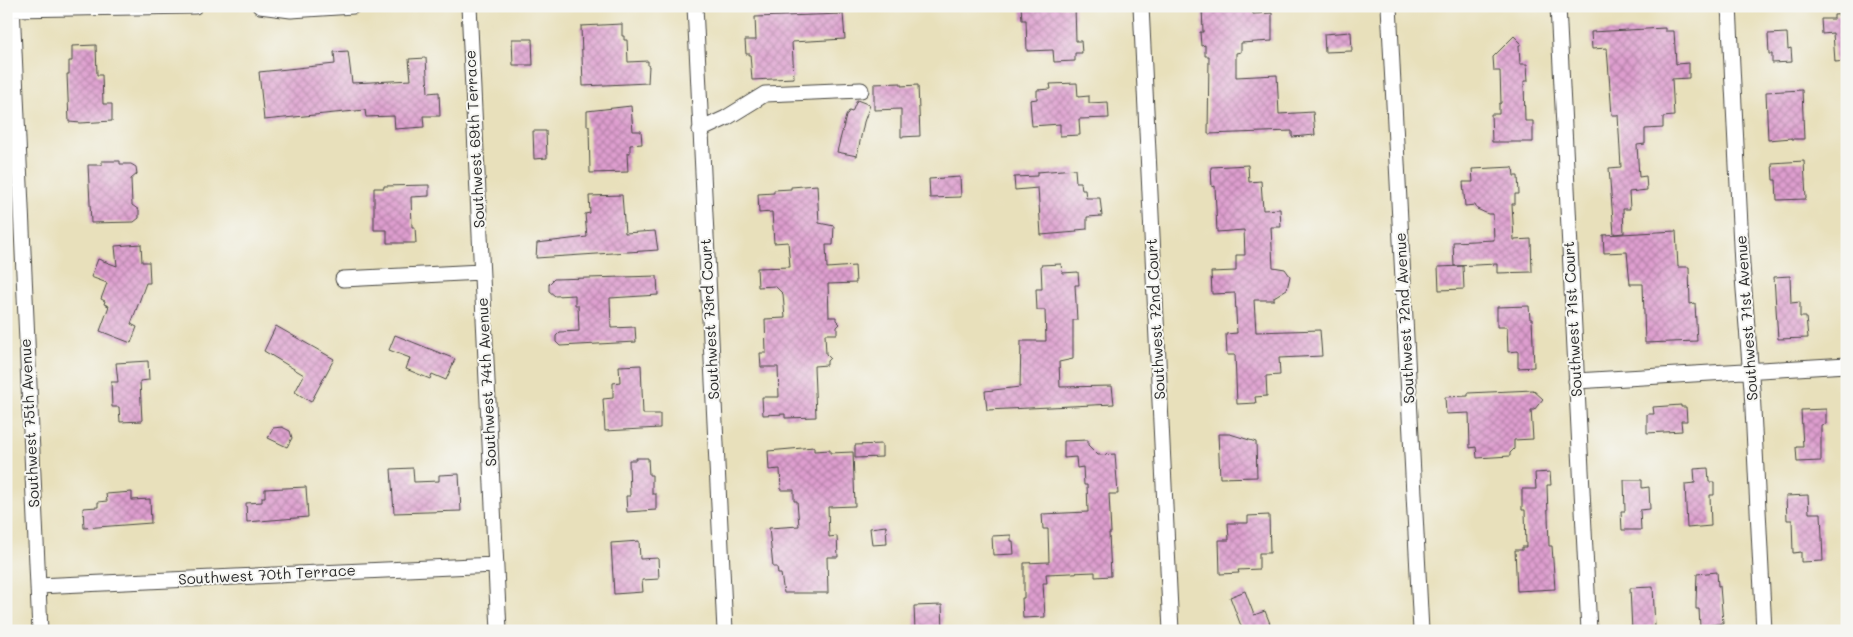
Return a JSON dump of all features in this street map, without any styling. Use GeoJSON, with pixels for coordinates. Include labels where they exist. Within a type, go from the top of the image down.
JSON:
{"type":"FeatureCollection","features":[{"type":"Feature","properties":{"kind":"street"},"geometry":{"type":"LineString","coordinates":[[12,8],[195,6]]}},
{"type":"Feature","properties":{"kind":"street"},"geometry":{"type":"LineString","coordinates":[[260,6],[291,10],[353,6]]}},
{"type":"Feature","properties":{"kind":"street","name":"Southwest 69th Terrace"},"geometry":{"type":"LineString","coordinates":[[469,6],[481,272]]}},
{"type":"Feature","properties":{"kind":"street","name":"Southwest 73rd Court"},"geometry":{"type":"LineString","coordinates":[[694,6],[725,631]]}},
{"type":"Feature","properties":{"kind":"street","name":"Southwest 72nd Court"},"geometry":{"type":"LineString","coordinates":[[1141,6],[1171,631]]}},
{"type":"Feature","properties":{"kind":"street","name":"Southwest 72nd Avenue"},"geometry":{"type":"LineString","coordinates":[[1389,6],[1420,631]]}},
{"type":"Feature","properties":{"kind":"street","name":"Southwest 71st Court"},"geometry":{"type":"LineString","coordinates":[[1558,6],[1589,631]]}},
{"type":"Feature","properties":{"kind":"street","name":"Southwest 71st Avenue"},"geometry":{"type":"LineString","coordinates":[[1728,6],[1742,257],[1751,370],[1764,631]]}},
{"type":"Feature","properties":{"kind":"street","name":"Southwest 75th Avenue"},"geometry":{"type":"LineString","coordinates":[[12,8],[40,631]]}},
{"type":"Feature","properties":{"kind":"street"},"geometry":{"type":"LineString","coordinates":[[700,130],[726,118],[765,94],[861,90]]}},
{"type":"Feature","properties":{"kind":"street"},"geometry":{"type":"LineString","coordinates":[[343,279],[481,272]]}},
{"type":"Feature","properties":{"kind":"street","name":"Southwest 74th Avenue"},"geometry":{"type":"LineString","coordinates":[[481,272],[499,631]]}},
{"type":"Feature","properties":{"kind":"street"},"geometry":{"type":"LineString","coordinates":[[1576,381],[1847,365]]}},
{"type":"Feature","properties":{"kind":"street","name":"Southwest 70th Terrace"},"geometry":{"type":"LineString","coordinates":[[38,586],[495,565]]}},
{"type":"Feature","properties":{"kind":"building"},"geometry":{"type":"Polygon","coordinates":[[[1021,6],[1075,7],[1076,41],[1081,41],[1082,53],[1075,53],[1075,61],[1054,62],[1053,50],[1027,51],[1026,20],[1022,20],[1021,6]]]}},
{"type":"Feature","properties":{"kind":"building"},"geometry":{"type":"Polygon","coordinates":[[[1252,6],[1253,14],[1272,13],[1272,41],[1241,43],[1241,52],[1236,53],[1236,77],[1277,75],[1279,114],[1313,112],[1315,135],[1292,137],[1292,131],[1208,134],[1209,56],[1205,56],[1205,45],[1201,46],[1200,32],[1203,32],[1202,7],[1252,6]]]}},
{"type":"Feature","properties":{"kind":"building"},"geometry":{"type":"Polygon","coordinates":[[[843,14],[845,39],[792,42],[794,78],[752,80],[750,54],[746,54],[745,40],[756,40],[755,17],[843,14]]]}},
{"type":"Feature","properties":{"kind":"building"},"geometry":{"type":"Polygon","coordinates":[[[1847,14],[1847,61],[1835,62],[1833,33],[1822,34],[1821,19],[1834,19],[1834,15],[1847,14]]]}},
{"type":"Feature","properties":{"kind":"building"},"geometry":{"type":"Polygon","coordinates":[[[622,24],[622,36],[624,36],[624,40],[627,40],[628,62],[648,61],[648,83],[583,86],[581,26],[622,24]]]}},
{"type":"Feature","properties":{"kind":"building"},"geometry":{"type":"Polygon","coordinates":[[[1665,28],[1665,31],[1674,31],[1676,64],[1689,63],[1689,78],[1672,79],[1674,116],[1663,117],[1663,128],[1645,129],[1645,144],[1637,145],[1639,177],[1646,176],[1647,190],[1629,192],[1630,209],[1623,209],[1624,233],[1614,234],[1609,168],[1621,167],[1618,115],[1612,115],[1607,48],[1592,49],[1591,32],[1665,28]]]}},
{"type":"Feature","properties":{"kind":"building"},"geometry":{"type":"Polygon","coordinates":[[[1351,32],[1352,51],[1325,52],[1324,34],[1351,32]]]}},
{"type":"Feature","properties":{"kind":"building"},"geometry":{"type":"Polygon","coordinates":[[[1787,33],[1788,49],[1791,48],[1792,62],[1772,63],[1772,54],[1769,54],[1768,34],[1787,33]]]}},
{"type":"Feature","properties":{"kind":"building"},"geometry":{"type":"Polygon","coordinates":[[[1514,36],[1521,43],[1519,46],[1520,64],[1527,64],[1528,81],[1524,81],[1525,121],[1533,121],[1533,142],[1492,142],[1491,114],[1499,114],[1499,104],[1501,103],[1500,71],[1494,71],[1493,57],[1514,36]]]}},
{"type":"Feature","properties":{"kind":"building"},"geometry":{"type":"Polygon","coordinates":[[[512,39],[532,39],[533,65],[513,65],[512,39]]]}},
{"type":"Feature","properties":{"kind":"building"},"geometry":{"type":"Polygon","coordinates":[[[96,45],[97,75],[102,75],[103,104],[112,104],[112,121],[69,122],[67,74],[69,74],[69,61],[72,61],[72,46],[96,45]]]}},
{"type":"Feature","properties":{"kind":"building"},"geometry":{"type":"Polygon","coordinates":[[[348,51],[352,83],[411,80],[409,59],[426,58],[428,93],[439,92],[440,116],[423,116],[424,127],[395,129],[394,116],[366,117],[365,110],[264,120],[259,72],[335,64],[334,52],[348,51]]]}},
{"type":"Feature","properties":{"kind":"building"},"geometry":{"type":"Polygon","coordinates":[[[901,83],[901,86],[918,85],[920,136],[901,137],[901,109],[874,110],[874,84],[901,83]]]}},
{"type":"Feature","properties":{"kind":"building"},"geometry":{"type":"Polygon","coordinates":[[[1077,83],[1078,97],[1089,96],[1089,103],[1108,102],[1109,118],[1079,119],[1080,135],[1060,136],[1060,124],[1032,126],[1030,100],[1037,99],[1037,90],[1051,89],[1050,84],[1077,83]]]}},
{"type":"Feature","properties":{"kind":"building"},"geometry":{"type":"Polygon","coordinates":[[[1802,90],[1804,139],[1768,140],[1766,92],[1802,90]]]}},
{"type":"Feature","properties":{"kind":"building"},"geometry":{"type":"Polygon","coordinates":[[[857,100],[870,105],[864,122],[857,156],[837,152],[846,116],[849,111],[852,112],[857,100]]]}},
{"type":"Feature","properties":{"kind":"building"},"geometry":{"type":"Polygon","coordinates":[[[631,106],[633,131],[641,131],[642,144],[630,145],[630,153],[627,153],[628,172],[590,173],[587,111],[631,106]]]}},
{"type":"Feature","properties":{"kind":"building"},"geometry":{"type":"Polygon","coordinates":[[[533,131],[546,131],[547,158],[534,159],[533,131]]]}},
{"type":"Feature","properties":{"kind":"building"},"geometry":{"type":"Polygon","coordinates":[[[102,161],[120,161],[120,164],[131,164],[136,167],[137,174],[131,179],[132,205],[139,210],[139,218],[134,222],[91,223],[88,165],[102,165],[102,161]]]}},
{"type":"Feature","properties":{"kind":"building"},"geometry":{"type":"Polygon","coordinates":[[[1804,161],[1806,199],[1777,200],[1776,180],[1773,180],[1772,163],[1804,161]]]}},
{"type":"Feature","properties":{"kind":"building"},"geometry":{"type":"Polygon","coordinates":[[[1248,165],[1249,182],[1261,181],[1263,210],[1280,209],[1281,227],[1271,227],[1273,267],[1285,269],[1290,276],[1287,289],[1274,297],[1274,300],[1254,300],[1256,332],[1320,330],[1322,356],[1279,358],[1280,375],[1266,376],[1267,396],[1255,397],[1256,403],[1237,404],[1235,355],[1227,355],[1226,334],[1237,333],[1235,293],[1212,294],[1211,272],[1236,271],[1236,255],[1245,255],[1244,230],[1217,232],[1215,186],[1212,187],[1211,167],[1248,165]]]}},
{"type":"Feature","properties":{"kind":"building"},"geometry":{"type":"Polygon","coordinates":[[[1513,167],[1514,176],[1518,176],[1519,194],[1515,194],[1515,204],[1512,204],[1514,240],[1531,239],[1532,272],[1497,273],[1497,264],[1454,266],[1453,242],[1494,240],[1493,214],[1477,209],[1475,205],[1465,206],[1463,182],[1473,182],[1472,169],[1513,167]]]}},
{"type":"Feature","properties":{"kind":"building"},"geometry":{"type":"Polygon","coordinates":[[[1075,169],[1076,182],[1081,182],[1086,198],[1100,198],[1102,216],[1087,217],[1087,229],[1076,230],[1077,232],[1041,235],[1038,188],[1015,190],[1014,177],[1037,176],[1037,172],[1075,169]]]}},
{"type":"Feature","properties":{"kind":"building"},"geometry":{"type":"Polygon","coordinates":[[[960,177],[961,197],[930,198],[929,179],[960,177]]]}},
{"type":"Feature","properties":{"kind":"building"},"geometry":{"type":"Polygon","coordinates":[[[429,185],[429,196],[411,197],[412,227],[415,227],[416,243],[387,243],[387,230],[374,230],[374,188],[429,185]]]}},
{"type":"Feature","properties":{"kind":"building"},"geometry":{"type":"Polygon","coordinates":[[[817,185],[819,223],[834,226],[833,245],[826,245],[827,268],[855,266],[856,283],[828,284],[829,317],[836,317],[840,324],[837,327],[837,334],[825,334],[826,354],[830,358],[827,361],[827,365],[814,366],[816,417],[785,418],[785,414],[763,415],[762,397],[779,397],[778,367],[761,367],[760,353],[766,353],[765,319],[785,318],[783,294],[775,286],[758,287],[757,268],[790,267],[788,242],[774,243],[772,212],[759,213],[758,194],[774,193],[774,190],[791,189],[791,187],[817,185]]]}},
{"type":"Feature","properties":{"kind":"building"},"geometry":{"type":"Polygon","coordinates":[[[622,195],[625,233],[655,231],[658,250],[536,258],[537,243],[587,237],[585,214],[590,213],[589,196],[622,195]]]}},
{"type":"Feature","properties":{"kind":"building"},"geometry":{"type":"Polygon","coordinates":[[[1676,231],[1678,267],[1689,267],[1690,304],[1695,303],[1697,341],[1645,343],[1643,284],[1630,284],[1627,252],[1604,253],[1603,235],[1676,231]]]}},
{"type":"Feature","properties":{"kind":"building"},"geometry":{"type":"Polygon","coordinates":[[[141,244],[142,262],[149,262],[150,283],[146,283],[131,324],[137,327],[131,343],[100,331],[109,306],[104,304],[105,301],[101,299],[107,283],[91,277],[98,259],[117,266],[115,246],[141,244]]]}},
{"type":"Feature","properties":{"kind":"building"},"geometry":{"type":"Polygon","coordinates":[[[1061,264],[1062,273],[1078,272],[1079,285],[1075,285],[1077,320],[1073,320],[1073,359],[1059,362],[1060,387],[1112,386],[1114,404],[987,410],[985,391],[1020,387],[1021,341],[1046,341],[1045,310],[1037,310],[1036,289],[1042,289],[1041,265],[1061,264]]]}},
{"type":"Feature","properties":{"kind":"building"},"geometry":{"type":"Polygon","coordinates":[[[1463,266],[1464,289],[1439,290],[1438,267],[1463,266]]]}},
{"type":"Feature","properties":{"kind":"building"},"geometry":{"type":"Polygon","coordinates":[[[657,276],[658,295],[610,298],[611,328],[635,327],[636,342],[560,346],[556,342],[556,336],[560,332],[579,331],[578,305],[575,305],[575,295],[555,296],[549,291],[549,284],[554,279],[657,276]]]}},
{"type":"Feature","properties":{"kind":"building"},"geometry":{"type":"Polygon","coordinates":[[[1790,276],[1791,303],[1800,302],[1800,317],[1806,317],[1808,338],[1778,339],[1774,277],[1790,276]]]}},
{"type":"Feature","properties":{"kind":"building"},"geometry":{"type":"Polygon","coordinates":[[[1529,306],[1530,319],[1532,319],[1534,367],[1518,368],[1518,351],[1508,352],[1507,327],[1497,327],[1497,307],[1529,306]]]}},
{"type":"Feature","properties":{"kind":"building"},"geometry":{"type":"Polygon","coordinates":[[[276,326],[334,359],[311,402],[295,392],[304,375],[264,351],[276,326]]]}},
{"type":"Feature","properties":{"kind":"building"},"geometry":{"type":"Polygon","coordinates":[[[395,335],[455,359],[446,380],[432,374],[430,379],[406,369],[410,358],[389,350],[395,335]]]}},
{"type":"Feature","properties":{"kind":"building"},"geometry":{"type":"Polygon","coordinates":[[[148,361],[149,380],[140,381],[142,421],[120,422],[119,407],[112,407],[111,382],[118,382],[116,363],[148,361]]]}},
{"type":"Feature","properties":{"kind":"building"},"geometry":{"type":"Polygon","coordinates":[[[641,365],[643,414],[660,414],[660,428],[605,431],[603,399],[613,398],[613,383],[620,382],[619,366],[641,365]]]}},
{"type":"Feature","properties":{"kind":"building"},"geometry":{"type":"Polygon","coordinates":[[[1533,390],[1543,399],[1534,410],[1531,410],[1533,439],[1514,440],[1514,449],[1510,456],[1477,458],[1476,447],[1470,448],[1469,413],[1446,414],[1445,397],[1468,396],[1468,393],[1533,390]]]}},
{"type":"Feature","properties":{"kind":"building"},"geometry":{"type":"Polygon","coordinates":[[[1681,405],[1681,407],[1686,407],[1687,421],[1681,421],[1682,431],[1647,433],[1647,414],[1654,414],[1653,407],[1681,405]]]}},
{"type":"Feature","properties":{"kind":"building"},"geometry":{"type":"Polygon","coordinates":[[[1826,409],[1826,424],[1821,425],[1821,461],[1797,462],[1796,447],[1803,447],[1801,410],[1826,409]]]}},
{"type":"Feature","properties":{"kind":"building"},"geometry":{"type":"Polygon","coordinates":[[[282,427],[290,431],[292,438],[287,447],[268,438],[273,428],[282,427]]]}},
{"type":"Feature","properties":{"kind":"building"},"geometry":{"type":"Polygon","coordinates":[[[1218,434],[1230,434],[1256,442],[1257,477],[1220,478],[1218,434]]]}},
{"type":"Feature","properties":{"kind":"building"},"geometry":{"type":"Polygon","coordinates":[[[1088,440],[1088,445],[1098,455],[1115,454],[1118,494],[1109,494],[1111,576],[1095,577],[1095,572],[1046,574],[1047,583],[1043,583],[1045,617],[1023,618],[1024,563],[1049,562],[1048,529],[1043,529],[1042,514],[1088,512],[1087,485],[1084,485],[1083,467],[1077,468],[1076,457],[1064,458],[1064,441],[1088,440]]]}},
{"type":"Feature","properties":{"kind":"building"},"geometry":{"type":"Polygon","coordinates":[[[882,444],[882,457],[855,458],[855,445],[882,444]]]}},
{"type":"Feature","properties":{"kind":"building"},"geometry":{"type":"Polygon","coordinates":[[[814,447],[814,451],[830,450],[830,453],[853,452],[855,506],[828,507],[829,537],[837,536],[838,557],[827,557],[828,593],[784,593],[781,574],[778,574],[777,567],[773,567],[769,528],[799,526],[797,501],[794,501],[794,490],[781,490],[780,469],[769,470],[768,451],[814,447]]]}},
{"type":"Feature","properties":{"kind":"building"},"geometry":{"type":"Polygon","coordinates":[[[636,458],[648,458],[649,475],[652,475],[652,494],[656,494],[656,510],[627,512],[626,496],[630,496],[629,460],[636,460],[636,458]]]}},
{"type":"Feature","properties":{"kind":"building"},"geometry":{"type":"Polygon","coordinates":[[[413,468],[414,482],[439,481],[439,475],[459,474],[461,511],[394,513],[391,469],[413,468]]]}},
{"type":"Feature","properties":{"kind":"building"},"geometry":{"type":"Polygon","coordinates":[[[1708,468],[1709,482],[1714,482],[1714,495],[1710,495],[1711,526],[1687,528],[1685,484],[1695,483],[1694,469],[1708,468]]]}},
{"type":"Feature","properties":{"kind":"building"},"geometry":{"type":"Polygon","coordinates":[[[1550,472],[1551,485],[1547,485],[1549,546],[1552,546],[1555,589],[1517,591],[1515,550],[1522,550],[1522,547],[1526,547],[1525,510],[1522,510],[1522,489],[1536,489],[1535,473],[1550,472]]]}},
{"type":"Feature","properties":{"kind":"building"},"geometry":{"type":"Polygon","coordinates":[[[1624,480],[1642,480],[1642,488],[1649,487],[1650,509],[1640,510],[1641,530],[1622,530],[1621,511],[1625,511],[1624,480]]]}},
{"type":"Feature","properties":{"kind":"building"},"geometry":{"type":"Polygon","coordinates":[[[306,487],[308,517],[247,522],[246,503],[262,502],[262,497],[265,497],[265,489],[306,487]]]}},
{"type":"Feature","properties":{"kind":"building"},"geometry":{"type":"Polygon","coordinates":[[[132,492],[132,500],[150,499],[151,523],[84,528],[83,508],[98,507],[98,502],[107,501],[106,494],[132,492]]]}},
{"type":"Feature","properties":{"kind":"building"},"geometry":{"type":"Polygon","coordinates":[[[1808,495],[1809,513],[1821,513],[1823,561],[1801,562],[1801,552],[1793,553],[1792,520],[1787,520],[1786,496],[1808,495]]]}},
{"type":"Feature","properties":{"kind":"building"},"geometry":{"type":"Polygon","coordinates":[[[1269,515],[1270,553],[1259,553],[1259,569],[1238,570],[1239,573],[1220,574],[1219,540],[1229,540],[1228,523],[1248,523],[1248,516],[1269,515]]]}},
{"type":"Feature","properties":{"kind":"building"},"geometry":{"type":"Polygon","coordinates":[[[886,526],[887,544],[872,545],[870,528],[886,526]]]}},
{"type":"Feature","properties":{"kind":"building"},"geometry":{"type":"Polygon","coordinates":[[[1011,535],[1014,554],[993,555],[992,536],[1011,535]]]}},
{"type":"Feature","properties":{"kind":"building"},"geometry":{"type":"Polygon","coordinates":[[[639,541],[640,559],[658,558],[659,579],[642,580],[643,592],[614,594],[611,543],[639,541]]]}},
{"type":"Feature","properties":{"kind":"building"},"geometry":{"type":"Polygon","coordinates":[[[1717,572],[1723,623],[1700,627],[1699,609],[1696,609],[1697,574],[1717,572]]]}},
{"type":"Feature","properties":{"kind":"building"},"geometry":{"type":"Polygon","coordinates":[[[1653,587],[1655,627],[1644,628],[1644,631],[1632,631],[1630,588],[1653,587]]]}},
{"type":"Feature","properties":{"kind":"building"},"geometry":{"type":"Polygon","coordinates":[[[1245,591],[1254,615],[1265,611],[1273,631],[1243,631],[1230,597],[1245,591]]]}},
{"type":"Feature","properties":{"kind":"building"},"geometry":{"type":"Polygon","coordinates":[[[942,605],[943,630],[915,631],[914,606],[942,605]]]}}]}
